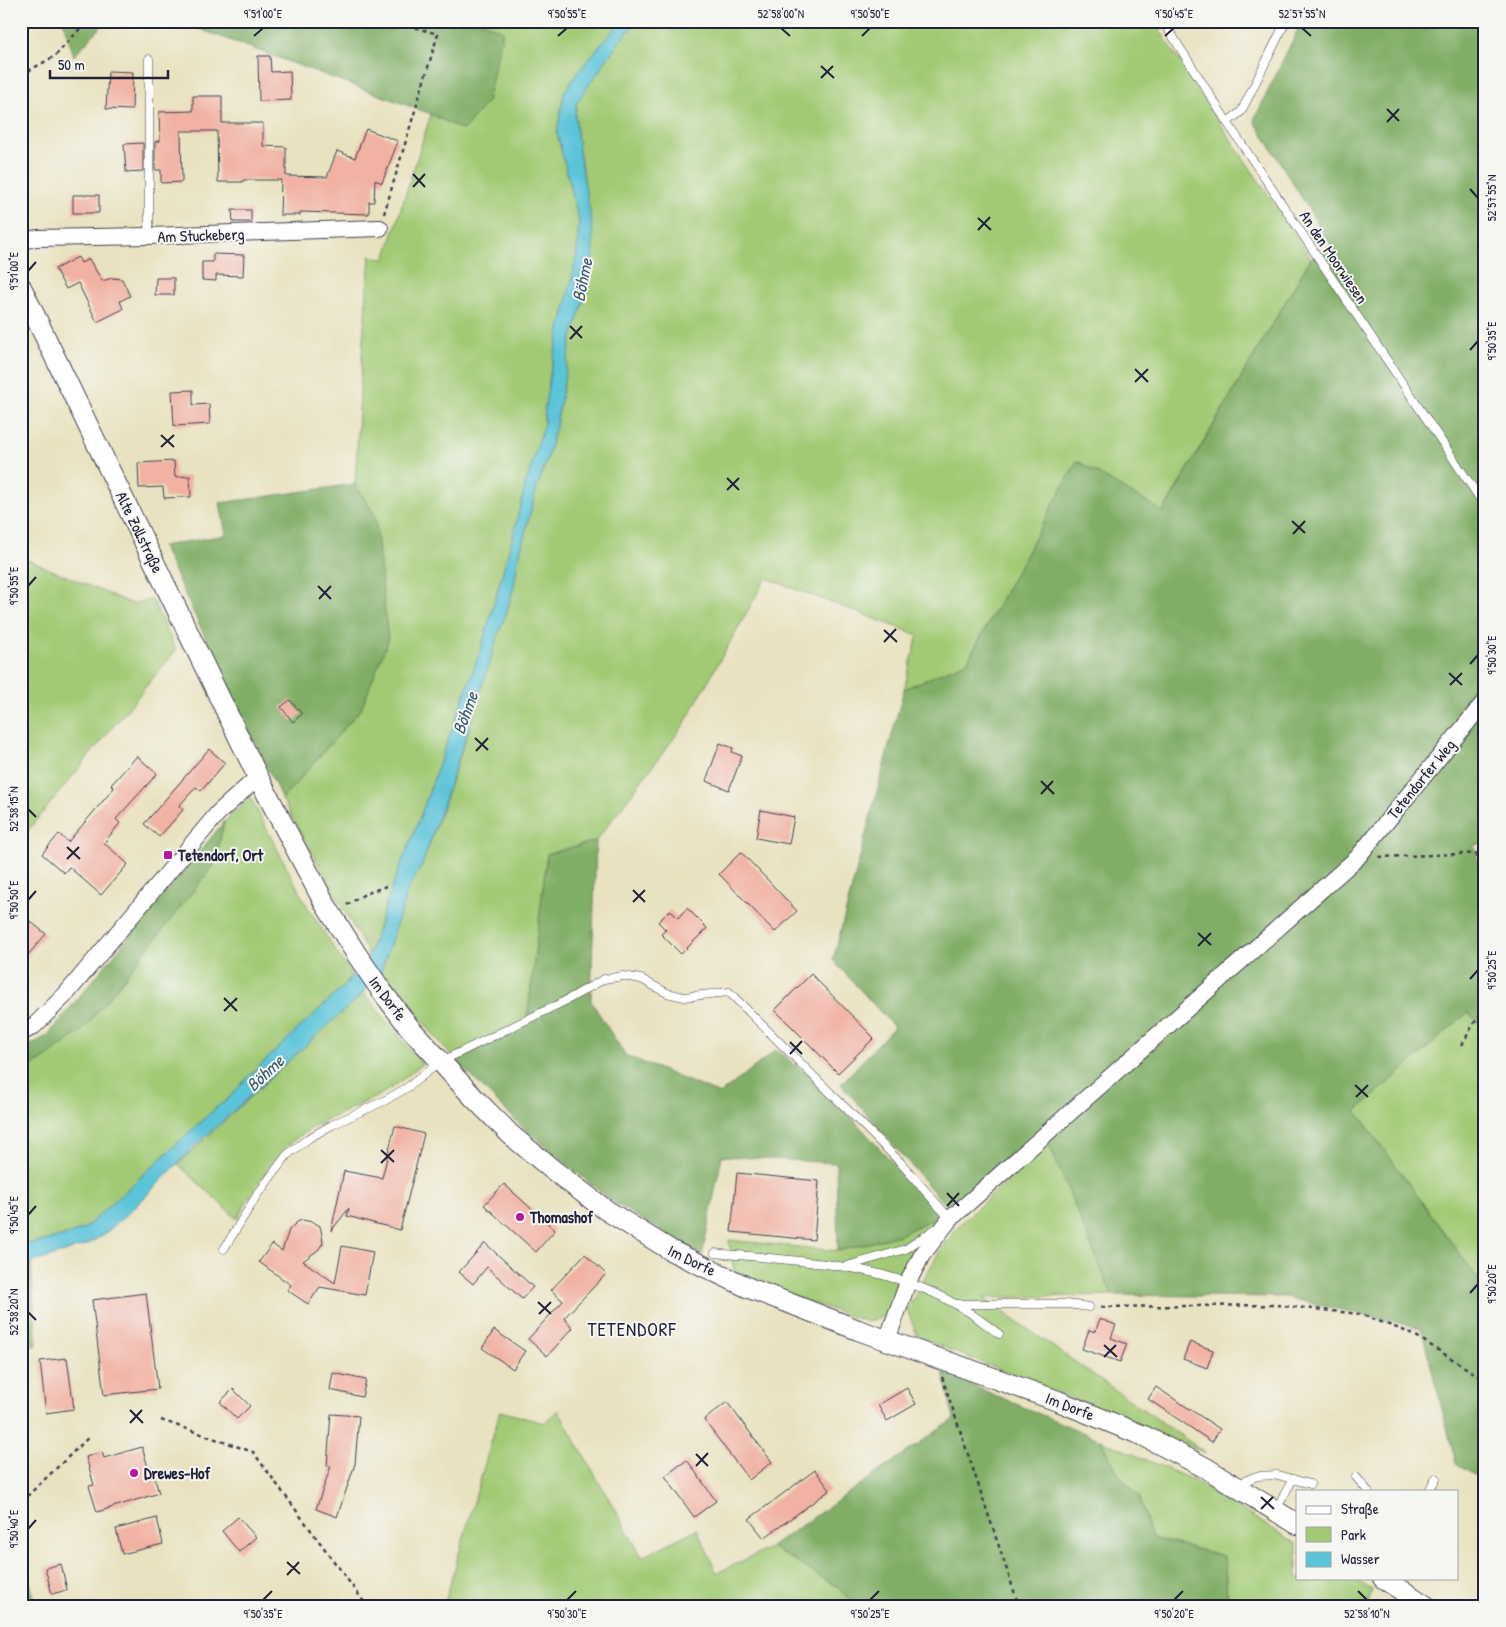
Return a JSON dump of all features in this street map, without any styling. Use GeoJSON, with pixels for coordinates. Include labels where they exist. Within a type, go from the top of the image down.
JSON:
{"type":"FeatureCollection","features":[{"type":"Feature","properties":{"kind":"street","name":"Am Stuckeberg"},"geometry":{"type":"LineString","coordinates":[[21,241],[37,238],[380,228]]}},
{"type":"Feature","properties":{"kind":"street","name":"Alte Zollstraße"},"geometry":{"type":"LineString","coordinates":[[21,288],[258,777]]}},
{"type":"Feature","properties":{"kind":"street","name":"Tetendorfer Weg"},"geometry":{"type":"LineString","coordinates":[[887,1340],[908,1282],[922,1255],[950,1219],[1357,858],[1485,701]]}},
{"type":"Feature","properties":{"kind":"street","name":"Im Dorfe"},"geometry":{"type":"LineString","coordinates":[[258,777],[332,915],[381,990],[409,1027],[440,1062],[512,1136],[606,1210],[672,1251],[749,1288],[1104,1419],[1144,1436],[1206,1468],[1296,1523]]}},
{"type":"Feature","properties":{"kind":"street"},"geometry":{"type":"LineString","coordinates":[[21,1033],[34,1026],[66,994],[218,813],[250,782],[258,777]]}},
{"type":"Feature","properties":{"kind":"street"},"geometry":{"type":"LineString","coordinates":[[1386,1580],[1426,1606]]}},
{"type":"Feature","properties":{"kind":"lane","name":"An den Moorwiesen"},"geometry":{"type":"LineString","coordinates":[[1163,21],[1228,122],[1485,506]]}},
{"type":"Feature","properties":{"kind":"lane"},"geometry":{"type":"LineString","coordinates":[[1228,122],[1241,112],[1286,21]]}},
{"type":"Feature","properties":{"kind":"lane"},"geometry":{"type":"LineString","coordinates":[[149,58],[149,236]]}},
{"type":"Feature","properties":{"kind":"lane"},"geometry":{"type":"LineString","coordinates":[[224,1249],[257,1195],[287,1155],[310,1138],[332,1124],[386,1100],[408,1087],[440,1062],[565,1001],[604,979],[623,976],[640,979],[667,992],[684,997],[729,992],[900,1162],[950,1219],[906,1249],[847,1266]]}},
{"type":"Feature","properties":{"kind":"lane"},"geometry":{"type":"LineString","coordinates":[[715,1253],[847,1266],[908,1282],[955,1304],[1000,1334]]}},
{"type":"Feature","properties":{"kind":"lane"},"geometry":{"type":"LineString","coordinates":[[955,1304],[1067,1304],[1089,1307]]}},
{"type":"Feature","properties":{"kind":"lane"},"geometry":{"type":"LineString","coordinates":[[1234,1485],[1257,1476],[1278,1475],[1310,1484]]}},
{"type":"Feature","properties":{"kind":"lane"},"geometry":{"type":"LineString","coordinates":[[1356,1477],[1367,1490]]}},
{"type":"Feature","properties":{"kind":"lane"},"geometry":{"type":"LineString","coordinates":[[1430,1490],[1436,1478]]}},
{"type":"Feature","properties":{"kind":"lane"},"geometry":{"type":"LineString","coordinates":[[1275,1510],[1293,1480]]}},
{"type":"Feature","properties":{"kind":"path"},"geometry":{"type":"LineString","coordinates":[[21,75],[55,56],[87,21]]}},
{"type":"Feature","properties":{"kind":"path"},"geometry":{"type":"LineString","coordinates":[[380,228],[438,34],[391,21]]}},
{"type":"Feature","properties":{"kind":"path"},"geometry":{"type":"LineString","coordinates":[[1357,858],[1485,853]]}},
{"type":"Feature","properties":{"kind":"path"},"geometry":{"type":"LineString","coordinates":[[1476,854],[1485,878]]}},
{"type":"Feature","properties":{"kind":"path"},"geometry":{"type":"LineString","coordinates":[[332,915],[363,895],[386,886]]}},
{"type":"Feature","properties":{"kind":"path"},"geometry":{"type":"LineString","coordinates":[[1462,1045],[1474,1023],[1485,1010]]}},
{"type":"Feature","properties":{"kind":"path"},"geometry":{"type":"LineString","coordinates":[[1089,1307],[1276,1305],[1360,1314],[1412,1334],[1485,1380]]}},
{"type":"Feature","properties":{"kind":"path"},"geometry":{"type":"LineString","coordinates":[[939,1370],[1019,1606]]}},
{"type":"Feature","properties":{"kind":"path"},"geometry":{"type":"LineString","coordinates":[[161,1420],[253,1452],[368,1606]]}},
{"type":"Feature","properties":{"kind":"path"},"geometry":{"type":"LineString","coordinates":[[21,1502],[89,1436]]}},
{"type":"Feature","properties":{"kind":"green space"},"geometry":{"type":"Polygon","coordinates":[[[63,21],[106,21],[74,56],[63,21]]]}},
{"type":"Feature","properties":{"kind":"green space"},"geometry":{"type":"Polygon","coordinates":[[[178,21],[479,21],[503,31],[487,102],[463,130],[431,114],[178,21]]]}},
{"type":"Feature","properties":{"kind":"green space"},"geometry":{"type":"Polygon","coordinates":[[[479,21],[621,21],[577,73],[564,93],[557,133],[579,220],[577,254],[551,369],[544,425],[526,483],[482,646],[419,820],[392,887],[369,955],[282,799],[361,709],[375,515],[355,484],[363,339],[370,256],[385,259],[431,114],[463,130],[479,21]]]}},
{"type":"Feature","properties":{"kind":"green space"},"geometry":{"type":"Polygon","coordinates":[[[637,21],[1154,21],[1231,140],[1311,258],[1162,513],[1077,461],[967,662],[904,689],[918,635],[766,578],[683,726],[596,841],[547,854],[527,1021],[493,1036],[455,1060],[381,972],[408,889],[422,865],[443,806],[506,614],[535,494],[556,426],[571,341],[578,316],[584,177],[575,114],[577,102],[619,42],[637,21]]]}},
{"type":"Feature","properties":{"kind":"green space"},"geometry":{"type":"Polygon","coordinates":[[[1302,21],[1485,21],[1485,843],[1474,845],[1485,889],[1485,1029],[1468,1012],[1356,1111],[1485,1289],[1485,1481],[1456,1463],[1421,1328],[1285,1297],[1112,1295],[1043,1130],[951,1212],[841,1084],[894,1027],[833,960],[904,689],[967,662],[1077,461],[1163,512],[1311,258],[1332,247],[1254,120],[1302,21]]]}},
{"type":"Feature","properties":{"kind":"green space"},"geometry":{"type":"Polygon","coordinates":[[[355,484],[375,515],[388,641],[361,709],[282,799],[162,546],[226,535],[220,503],[355,484]]]}},
{"type":"Feature","properties":{"kind":"green space"},"geometry":{"type":"Polygon","coordinates":[[[21,557],[132,604],[152,599],[176,650],[21,839],[21,557]]]}},
{"type":"Feature","properties":{"kind":"green space"},"geometry":{"type":"Polygon","coordinates":[[[250,797],[307,906],[352,976],[345,985],[250,1075],[226,1101],[218,1106],[84,1229],[61,1237],[21,1246],[21,1070],[41,1061],[214,865],[224,822],[250,797]]]}},
{"type":"Feature","properties":{"kind":"green space"},"geometry":{"type":"Polygon","coordinates":[[[224,822],[214,865],[83,1030],[41,1061],[21,1070],[21,1050],[47,1036],[224,822]]]}},
{"type":"Feature","properties":{"kind":"green space"},"geometry":{"type":"Polygon","coordinates":[[[596,841],[591,1001],[625,1055],[720,1094],[776,1050],[822,1085],[940,1215],[899,1235],[838,1251],[836,1163],[722,1156],[702,1256],[610,1200],[520,1125],[455,1060],[493,1036],[527,1021],[547,854],[596,841]]]}},
{"type":"Feature","properties":{"kind":"green space"},"geometry":{"type":"Polygon","coordinates":[[[363,992],[422,1064],[387,1091],[329,1119],[292,1142],[263,1176],[237,1219],[178,1164],[363,992]]]}},
{"type":"Feature","properties":{"kind":"green space"},"geometry":{"type":"Polygon","coordinates":[[[1468,1012],[1485,1029],[1485,1289],[1356,1111],[1468,1012]]]}},
{"type":"Feature","properties":{"kind":"green space"},"geometry":{"type":"Polygon","coordinates":[[[1049,1142],[1112,1295],[983,1298],[1206,1453],[918,1337],[907,1310],[939,1252],[959,1225],[1049,1142]]]}},
{"type":"Feature","properties":{"kind":"green space"},"geometry":{"type":"Polygon","coordinates":[[[940,1215],[904,1263],[891,1307],[883,1317],[867,1322],[753,1282],[734,1273],[729,1240],[838,1251],[899,1235],[940,1215]]]}},
{"type":"Feature","properties":{"kind":"green space"},"geometry":{"type":"Polygon","coordinates":[[[31,1263],[37,1345],[21,1349],[21,1264],[31,1263]]]}},
{"type":"Feature","properties":{"kind":"green space"},"geometry":{"type":"Polygon","coordinates":[[[943,1373],[1101,1440],[1119,1475],[1139,1496],[1152,1538],[1224,1556],[1228,1603],[1226,1606],[856,1606],[836,1586],[771,1547],[954,1419],[943,1373]]]}},
{"type":"Feature","properties":{"kind":"green space"},"geometry":{"type":"Polygon","coordinates":[[[558,1410],[642,1557],[697,1529],[717,1573],[771,1547],[836,1586],[856,1606],[444,1606],[500,1411],[544,1423],[558,1410]]]}},
{"type":"Feature","properties":{"kind":"green space"},"geometry":{"type":"Polygon","coordinates":[[[1101,1440],[1195,1481],[1296,1543],[1296,1580],[1355,1580],[1372,1590],[1367,1606],[1226,1606],[1228,1603],[1224,1556],[1152,1538],[1139,1496],[1119,1475],[1101,1440]]]}},
{"type":"Feature","properties":{"kind":"green space"},"geometry":{"type":"Polygon","coordinates":[[[21,1553],[37,1606],[21,1606],[21,1553]]]}},
{"type":"Feature","properties":{"kind":"water","name":"Böhme"},"geometry":{"type":"Polygon","coordinates":[[[621,21],[637,21],[619,42],[577,102],[575,114],[579,152],[590,213],[593,256],[589,283],[571,341],[556,426],[535,494],[506,614],[422,865],[408,889],[381,972],[359,997],[196,1145],[141,1201],[107,1232],[89,1244],[31,1263],[21,1264],[21,1246],[61,1237],[84,1229],[218,1106],[226,1101],[250,1075],[345,985],[369,955],[392,887],[419,820],[482,646],[526,483],[544,425],[551,369],[577,254],[579,220],[557,133],[564,93],[577,73],[621,21]]]}},
{"type":"Feature","properties":{"kind":"building"},"geometry":{"type":"Polygon","coordinates":[[[258,56],[270,56],[271,72],[290,71],[291,100],[259,101],[258,56]]]}},
{"type":"Feature","properties":{"kind":"building"},"geometry":{"type":"Polygon","coordinates":[[[108,71],[133,72],[132,110],[106,109],[108,71]]]}},
{"type":"Feature","properties":{"kind":"building"},"geometry":{"type":"Polygon","coordinates":[[[193,96],[222,96],[222,123],[263,123],[263,146],[286,147],[286,176],[327,177],[337,151],[355,158],[366,129],[398,141],[382,183],[375,180],[374,202],[369,202],[369,214],[300,212],[300,215],[280,215],[281,180],[218,182],[217,131],[181,131],[182,182],[161,183],[161,170],[155,170],[155,142],[160,141],[159,112],[193,111],[193,96]]]}},
{"type":"Feature","properties":{"kind":"building"},"geometry":{"type":"Polygon","coordinates":[[[143,143],[143,171],[126,172],[124,144],[143,143]]]}},
{"type":"Feature","properties":{"kind":"building"},"geometry":{"type":"Polygon","coordinates":[[[73,195],[99,195],[99,213],[73,213],[73,195]]]}},
{"type":"Feature","properties":{"kind":"building"},"geometry":{"type":"Polygon","coordinates":[[[232,210],[251,210],[251,222],[233,222],[232,210]]]}},
{"type":"Feature","properties":{"kind":"building"},"geometry":{"type":"Polygon","coordinates":[[[213,254],[244,255],[243,276],[216,275],[216,281],[202,280],[202,262],[213,262],[213,254]]]}},
{"type":"Feature","properties":{"kind":"building"},"geometry":{"type":"Polygon","coordinates":[[[78,257],[81,263],[89,259],[102,281],[112,278],[122,279],[130,296],[120,301],[123,309],[97,322],[78,283],[66,289],[55,269],[78,257]]]}},
{"type":"Feature","properties":{"kind":"building"},"geometry":{"type":"Polygon","coordinates":[[[156,278],[174,278],[174,295],[155,295],[156,278]]]}},
{"type":"Feature","properties":{"kind":"building"},"geometry":{"type":"Polygon","coordinates":[[[193,390],[193,405],[209,404],[210,424],[174,426],[172,391],[193,390]]]}},
{"type":"Feature","properties":{"kind":"building"},"geometry":{"type":"Polygon","coordinates":[[[174,461],[175,477],[190,476],[191,497],[164,498],[163,487],[139,488],[138,463],[174,461]]]}},
{"type":"Feature","properties":{"kind":"building"},"geometry":{"type":"Polygon","coordinates":[[[290,700],[302,714],[293,722],[281,707],[290,700]]]}},
{"type":"Feature","properties":{"kind":"building"},"geometry":{"type":"Polygon","coordinates":[[[720,743],[733,748],[732,752],[742,756],[729,790],[706,781],[720,743]]]}},
{"type":"Feature","properties":{"kind":"building"},"geometry":{"type":"Polygon","coordinates":[[[209,749],[225,763],[201,791],[196,787],[179,806],[183,810],[159,837],[144,824],[209,749]]]}},
{"type":"Feature","properties":{"kind":"building"},"geometry":{"type":"Polygon","coordinates":[[[137,756],[157,774],[116,819],[120,823],[104,843],[128,864],[101,895],[69,867],[64,873],[42,854],[59,834],[68,842],[114,788],[111,785],[137,756]]]}},
{"type":"Feature","properties":{"kind":"building"},"geometry":{"type":"Polygon","coordinates":[[[761,810],[794,817],[789,844],[756,838],[761,810]]]}},
{"type":"Feature","properties":{"kind":"building"},"geometry":{"type":"Polygon","coordinates":[[[741,852],[797,911],[775,932],[719,874],[741,852]]]}},
{"type":"Feature","properties":{"kind":"building"},"geometry":{"type":"Polygon","coordinates":[[[687,908],[707,928],[681,954],[661,934],[666,930],[658,922],[670,910],[678,918],[687,908]]]}},
{"type":"Feature","properties":{"kind":"building"},"geometry":{"type":"Polygon","coordinates":[[[21,914],[46,934],[21,963],[21,914]]]}},
{"type":"Feature","properties":{"kind":"building"},"geometry":{"type":"Polygon","coordinates":[[[811,974],[874,1038],[838,1073],[775,1010],[811,974]]]}},
{"type":"Feature","properties":{"kind":"building"},"geometry":{"type":"Polygon","coordinates":[[[395,1126],[424,1134],[400,1230],[347,1216],[349,1208],[331,1231],[344,1171],[382,1178],[395,1126]]]}},
{"type":"Feature","properties":{"kind":"building"},"geometry":{"type":"Polygon","coordinates":[[[737,1173],[819,1181],[814,1240],[731,1232],[737,1173]]]}},
{"type":"Feature","properties":{"kind":"building"},"geometry":{"type":"Polygon","coordinates":[[[504,1184],[555,1230],[536,1252],[484,1205],[504,1184]]]}},
{"type":"Feature","properties":{"kind":"building"},"geometry":{"type":"Polygon","coordinates":[[[302,1220],[313,1222],[320,1226],[323,1243],[318,1250],[303,1261],[335,1283],[342,1246],[373,1252],[365,1295],[320,1287],[308,1304],[287,1290],[291,1285],[259,1262],[272,1244],[282,1251],[289,1230],[302,1220]]]}},
{"type":"Feature","properties":{"kind":"building"},"geometry":{"type":"Polygon","coordinates":[[[485,1243],[533,1287],[522,1299],[487,1267],[473,1284],[459,1272],[485,1243]]]}},
{"type":"Feature","properties":{"kind":"building"},"geometry":{"type":"Polygon","coordinates":[[[585,1254],[606,1274],[564,1318],[573,1328],[547,1356],[528,1339],[563,1301],[551,1290],[585,1254]]]}},
{"type":"Feature","properties":{"kind":"building"},"geometry":{"type":"Polygon","coordinates":[[[146,1293],[158,1389],[104,1395],[92,1300],[146,1293]]]}},
{"type":"Feature","properties":{"kind":"building"},"geometry":{"type":"Polygon","coordinates":[[[1100,1319],[1116,1325],[1111,1338],[1127,1344],[1120,1362],[1082,1349],[1089,1330],[1095,1332],[1100,1319]]]}},
{"type":"Feature","properties":{"kind":"building"},"geometry":{"type":"Polygon","coordinates":[[[494,1330],[525,1351],[513,1369],[482,1348],[494,1330]]]}},
{"type":"Feature","properties":{"kind":"building"},"geometry":{"type":"Polygon","coordinates":[[[1190,1342],[1213,1350],[1207,1368],[1183,1359],[1190,1342]]]}},
{"type":"Feature","properties":{"kind":"building"},"geometry":{"type":"Polygon","coordinates":[[[67,1358],[74,1409],[46,1413],[40,1361],[67,1358]]]}},
{"type":"Feature","properties":{"kind":"building"},"geometry":{"type":"Polygon","coordinates":[[[333,1373],[366,1380],[362,1397],[330,1390],[333,1373]]]}},
{"type":"Feature","properties":{"kind":"building"},"geometry":{"type":"Polygon","coordinates":[[[1156,1387],[1220,1429],[1212,1442],[1148,1399],[1156,1387]]]}},
{"type":"Feature","properties":{"kind":"building"},"geometry":{"type":"Polygon","coordinates":[[[907,1388],[916,1404],[887,1421],[878,1405],[907,1388]]]}},
{"type":"Feature","properties":{"kind":"building"},"geometry":{"type":"Polygon","coordinates":[[[233,1389],[250,1406],[237,1419],[220,1402],[233,1389]]]}},
{"type":"Feature","properties":{"kind":"building"},"geometry":{"type":"Polygon","coordinates":[[[727,1402],[772,1462],[749,1480],[704,1420],[727,1402]]]}},
{"type":"Feature","properties":{"kind":"building"},"geometry":{"type":"Polygon","coordinates":[[[331,1414],[359,1416],[355,1464],[337,1517],[316,1509],[331,1466],[327,1466],[331,1414]]]}},
{"type":"Feature","properties":{"kind":"building"},"geometry":{"type":"Polygon","coordinates":[[[142,1447],[148,1467],[151,1466],[159,1493],[97,1512],[89,1486],[94,1485],[86,1457],[102,1452],[104,1458],[142,1447]]]}},
{"type":"Feature","properties":{"kind":"building"},"geometry":{"type":"Polygon","coordinates":[[[687,1460],[716,1501],[694,1517],[665,1476],[687,1460]]]}},
{"type":"Feature","properties":{"kind":"building"},"geometry":{"type":"Polygon","coordinates":[[[815,1470],[830,1490],[764,1538],[749,1519],[815,1470]]]}},
{"type":"Feature","properties":{"kind":"building"},"geometry":{"type":"Polygon","coordinates":[[[238,1517],[256,1537],[239,1552],[222,1531],[238,1517]]]}},
{"type":"Feature","properties":{"kind":"building"},"geometry":{"type":"Polygon","coordinates":[[[157,1518],[163,1544],[122,1554],[116,1529],[157,1518]]]}},
{"type":"Feature","properties":{"kind":"building"},"geometry":{"type":"Polygon","coordinates":[[[61,1564],[67,1590],[52,1594],[45,1568],[61,1564]]]}},
{"type":"Feature","properties":{"kind":"place","name":"Tetendorf, Ort"},"geometry":{"type":"Point","coordinates":[168,855]}},
{"type":"Feature","properties":{"kind":"place","name":"Thomashof"},"geometry":{"type":"Point","coordinates":[520,1217]}},
{"type":"Feature","properties":{"kind":"place","name":"Drewes-Hof"},"geometry":{"type":"Point","coordinates":[134,1473]}},
{"type":"Feature","properties":{"kind":"district","name":"TETENDORF"},"geometry":{"type":"Point","coordinates":[632,1329]}}]}
